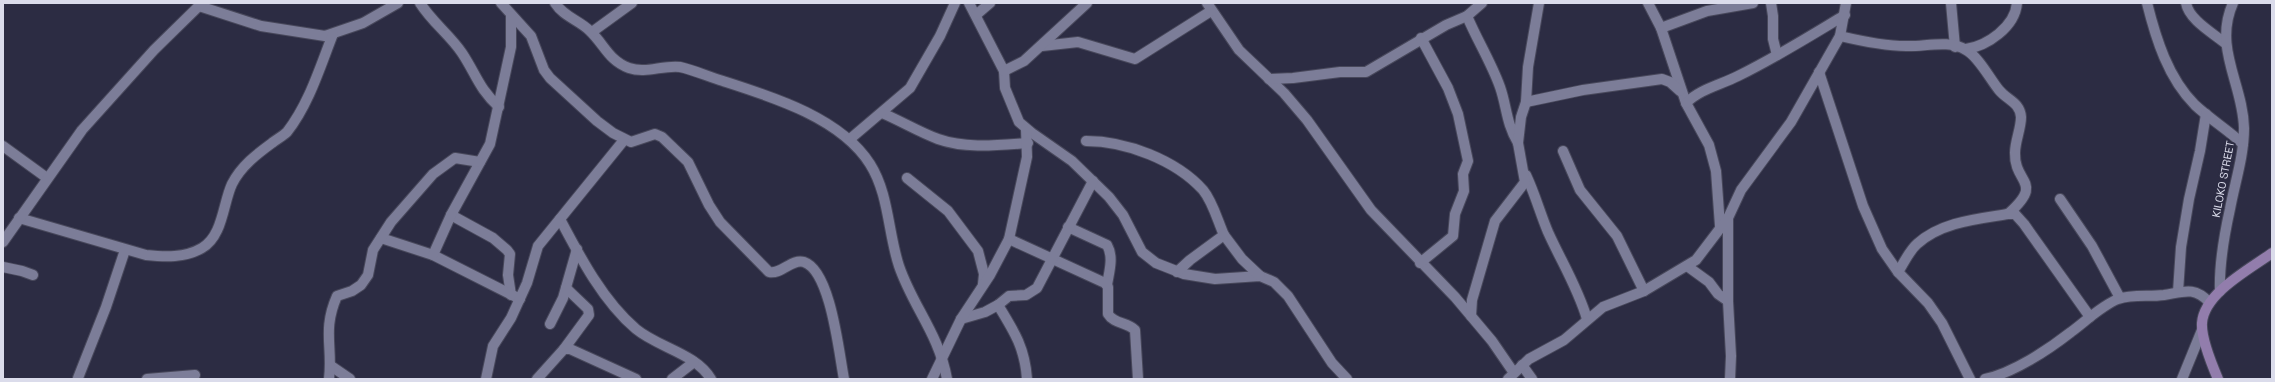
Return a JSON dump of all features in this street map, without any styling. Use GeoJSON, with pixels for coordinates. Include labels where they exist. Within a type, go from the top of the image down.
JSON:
{"type":"FeatureCollection","features":[{"type":"Feature","properties":{"kind":"main road"},"geometry":{"type":"LineString","coordinates":[[2218,379],[2202,330],[2202,322],[2209,302],[2220,291],[2272,253]]}},
{"type":"Feature","properties":{"kind":"street"},"geometry":{"type":"LineString","coordinates":[[3,242],[82,130],[154,50],[201,4],[261,26],[325,36],[363,23],[398,3]]}},
{"type":"Feature","properties":{"kind":"street"},"geometry":{"type":"LineString","coordinates":[[420,3],[428,15],[462,52],[484,92],[499,107]]}},
{"type":"Feature","properties":{"kind":"street"},"geometry":{"type":"LineString","coordinates":[[501,3],[511,16],[531,36],[544,70],[550,78],[597,121],[624,140],[637,141],[655,134],[662,137],[676,149],[695,174],[708,205],[720,222],[769,272],[774,272],[796,262],[803,262],[811,266],[823,286],[834,319],[844,379]]}},
{"type":"Feature","properties":{"kind":"street"},"geometry":{"type":"LineString","coordinates":[[555,3],[566,15],[592,32],[612,58],[620,64],[640,70],[679,67],[748,89],[804,113],[850,139],[871,165],[880,186],[898,264],[943,358],[947,379]]}},
{"type":"Feature","properties":{"kind":"street"},"geometry":{"type":"LineString","coordinates":[[592,32],[632,3]]}},
{"type":"Feature","properties":{"kind":"street"},"geometry":{"type":"LineString","coordinates":[[850,139],[882,113],[915,81],[940,36],[955,3]]}},
{"type":"Feature","properties":{"kind":"street"},"geometry":{"type":"LineString","coordinates":[[969,3],[1004,71],[1005,88],[1011,106],[1026,129],[1063,154],[1109,197],[1120,211],[1142,252],[1156,263],[1177,272],[1215,279],[1260,276]]}},
{"type":"Feature","properties":{"kind":"street"},"geometry":{"type":"LineString","coordinates":[[976,14],[990,3]]}},
{"type":"Feature","properties":{"kind":"street"},"geometry":{"type":"LineString","coordinates":[[1004,71],[1024,61],[1087,3]]}},
{"type":"Feature","properties":{"kind":"street"},"geometry":{"type":"LineString","coordinates":[[1269,79],[1293,78],[1340,72],[1363,73],[1421,38],[1467,16],[1482,3]]}},
{"type":"Feature","properties":{"kind":"street"},"geometry":{"type":"LineString","coordinates":[[1539,3],[1528,67],[1526,102],[1521,117],[1518,143],[1519,155],[1525,173],[1539,204],[1547,230],[1569,272],[1587,318]]}},
{"type":"Feature","properties":{"kind":"street"},"geometry":{"type":"LineString","coordinates":[[1648,3],[1661,28],[1686,103],[1706,136],[1713,157],[1716,171],[1720,226]]}},
{"type":"Feature","properties":{"kind":"street"},"geometry":{"type":"LineString","coordinates":[[1661,28],[1707,11],[1753,3]]}},
{"type":"Feature","properties":{"kind":"street"},"geometry":{"type":"LineString","coordinates":[[1771,3],[1774,16],[1773,39],[1777,55]]}},
{"type":"Feature","properties":{"kind":"street"},"geometry":{"type":"LineString","coordinates":[[1042,46],[1078,42],[1135,59],[1209,7],[1239,50],[1269,79],[1307,120],[1371,210],[1420,263],[1455,297],[1492,341],[1511,376],[1522,365],[1543,351],[1564,340],[1587,318],[1602,307],[1644,290],[1687,266],[1701,255],[1720,226],[1728,218],[1741,190],[1791,122],[1840,36],[1846,3]]}},
{"type":"Feature","properties":{"kind":"street"},"geometry":{"type":"LineString","coordinates":[[1951,3],[1955,47]]}},
{"type":"Feature","properties":{"kind":"street"},"geometry":{"type":"LineString","coordinates":[[1840,36],[1865,42],[1907,46],[1932,44],[1966,49],[1978,47],[1988,42],[2008,23],[2016,9],[2017,3]]}},
{"type":"Feature","properties":{"kind":"street"},"geometry":{"type":"LineString","coordinates":[[2148,3],[2160,46],[2170,71],[2185,94],[2206,114],[2243,144]]}},
{"type":"Feature","properties":{"kind":"street"},"geometry":{"type":"LineString","coordinates":[[2186,3],[2194,18],[2226,44]]}},
{"type":"Feature","properties":{"kind":"street","name":"KILOKO STREET"},"geometry":{"type":"LineString","coordinates":[[2220,291],[2219,276],[2224,242],[2243,144],[2243,106],[2233,81],[2226,44],[2227,21],[2233,3]]}},
{"type":"Feature","properties":{"kind":"street"},"geometry":{"type":"LineString","coordinates":[[1686,103],[1700,92],[1737,77],[1845,15]]}},
{"type":"Feature","properties":{"kind":"street"},"geometry":{"type":"LineString","coordinates":[[433,255],[451,215],[490,144],[511,47],[511,16]]}},
{"type":"Feature","properties":{"kind":"street"},"geometry":{"type":"LineString","coordinates":[[1467,16],[1497,79],[1510,129],[1518,143]]}},
{"type":"Feature","properties":{"kind":"street"},"geometry":{"type":"LineString","coordinates":[[19,218],[125,250],[166,257],[189,254],[203,248],[214,235],[221,219],[227,198],[239,172],[257,154],[285,134],[296,120],[318,74],[333,34]]}},
{"type":"Feature","properties":{"kind":"street"},"geometry":{"type":"LineString","coordinates":[[1420,263],[1453,236],[1455,214],[1464,191],[1463,174],[1468,161],[1458,114],[1448,88],[1421,38]]}},
{"type":"Feature","properties":{"kind":"street"},"geometry":{"type":"LineString","coordinates":[[1966,49],[2000,91],[2012,100],[2020,110],[2020,125],[2016,138],[2015,156],[2024,179],[2026,192],[2021,202],[2008,214]]}},
{"type":"Feature","properties":{"kind":"street"},"geometry":{"type":"LineString","coordinates":[[1819,72],[1863,206],[1882,249],[1898,272],[1928,304],[1942,323],[1970,379]]}},
{"type":"Feature","properties":{"kind":"street"},"geometry":{"type":"LineString","coordinates":[[1526,102],[1583,90],[1662,79],[1670,82],[1682,93]]}},
{"type":"Feature","properties":{"kind":"street"},"geometry":{"type":"LineString","coordinates":[[882,113],[939,139],[952,142],[983,145],[1028,143]]}},
{"type":"Feature","properties":{"kind":"street"},"geometry":{"type":"LineString","coordinates":[[2178,292],[2181,247],[2206,114]]}},
{"type":"Feature","properties":{"kind":"street"},"geometry":{"type":"LineString","coordinates":[[932,379],[960,319],[999,260],[1009,239],[1027,157],[1028,143],[1026,129]]}},
{"type":"Feature","properties":{"kind":"street"},"geometry":{"type":"LineString","coordinates":[[486,379],[493,346],[512,318],[515,297],[538,246],[624,140]]}},
{"type":"Feature","properties":{"kind":"street"},"geometry":{"type":"LineString","coordinates":[[1086,141],[1114,143],[1149,154],[1169,164],[1204,191],[1224,236],[1242,259],[1260,276],[1274,282],[1283,289],[1332,363],[1347,379]]}},
{"type":"Feature","properties":{"kind":"street"},"geometry":{"type":"LineString","coordinates":[[3,146],[47,178]]}},
{"type":"Feature","properties":{"kind":"street"},"geometry":{"type":"LineString","coordinates":[[1563,151],[1580,190],[1617,236],[1644,290]]}},
{"type":"Feature","properties":{"kind":"street"},"geometry":{"type":"LineString","coordinates":[[329,379],[331,366],[327,332],[331,310],[337,296],[352,291],[361,285],[368,275],[373,250],[391,222],[432,174],[455,158],[480,162]]}},
{"type":"Feature","properties":{"kind":"street"},"geometry":{"type":"LineString","coordinates":[[1470,316],[1472,300],[1495,221],[1523,187],[1525,182],[1525,173]]}},
{"type":"Feature","properties":{"kind":"street"},"geometry":{"type":"LineString","coordinates":[[907,178],[948,211],[978,251],[982,261],[983,284]]}},
{"type":"Feature","properties":{"kind":"street"},"geometry":{"type":"LineString","coordinates":[[960,319],[985,312],[998,305],[1009,296],[1020,297],[1032,293],[1041,283],[1093,181]]}},
{"type":"Feature","properties":{"kind":"street"},"geometry":{"type":"LineString","coordinates":[[2060,199],[2092,246],[2120,298]]}},
{"type":"Feature","properties":{"kind":"street"},"geometry":{"type":"LineString","coordinates":[[1898,272],[1916,244],[1928,235],[1953,224],[2015,214],[2024,224],[2090,318]]}},
{"type":"Feature","properties":{"kind":"street"},"geometry":{"type":"LineString","coordinates":[[451,215],[493,238],[507,250],[510,254],[508,275],[515,297]]}},
{"type":"Feature","properties":{"kind":"street"},"geometry":{"type":"LineString","coordinates":[[1728,218],[1728,301],[1731,356],[1730,379]]}},
{"type":"Feature","properties":{"kind":"street"},"geometry":{"type":"LineString","coordinates":[[560,219],[612,305],[625,318],[654,341],[694,362],[711,379]]}},
{"type":"Feature","properties":{"kind":"street"},"geometry":{"type":"LineString","coordinates":[[1068,228],[1107,245],[1110,250],[1111,262],[1107,285],[1108,314],[1113,320],[1129,325],[1135,330],[1138,379]]}},
{"type":"Feature","properties":{"kind":"street"},"geometry":{"type":"LineString","coordinates":[[1177,272],[1190,260],[1224,236]]}},
{"type":"Feature","properties":{"kind":"street"},"geometry":{"type":"LineString","coordinates":[[381,238],[433,255],[515,297]]}},
{"type":"Feature","properties":{"kind":"street"},"geometry":{"type":"LineString","coordinates":[[1009,239],[1103,281],[1107,285]]}},
{"type":"Feature","properties":{"kind":"street"},"geometry":{"type":"LineString","coordinates":[[550,324],[566,288],[577,249]]}},
{"type":"Feature","properties":{"kind":"street"},"geometry":{"type":"LineString","coordinates":[[78,378],[106,307],[125,250]]}},
{"type":"Feature","properties":{"kind":"street"},"geometry":{"type":"LineString","coordinates":[[1687,266],[1709,282],[1718,294],[1728,301]]}},
{"type":"Feature","properties":{"kind":"street"},"geometry":{"type":"LineString","coordinates":[[3,267],[33,275]]}},
{"type":"Feature","properties":{"kind":"street"},"geometry":{"type":"LineString","coordinates":[[542,378],[589,315],[588,309],[566,288]]}},
{"type":"Feature","properties":{"kind":"street"},"geometry":{"type":"LineString","coordinates":[[1985,379],[2014,368],[2070,333],[2120,298],[2194,291],[2201,294],[2209,302]]}},
{"type":"Feature","properties":{"kind":"street"},"geometry":{"type":"LineString","coordinates":[[998,305],[1020,342],[1024,352],[1027,379]]}},
{"type":"Feature","properties":{"kind":"street"},"geometry":{"type":"LineString","coordinates":[[2182,379],[2202,330]]}},
{"type":"Feature","properties":{"kind":"street"},"geometry":{"type":"LineString","coordinates":[[564,349],[580,352],[636,379]]}},
{"type":"Feature","properties":{"kind":"street"},"geometry":{"type":"LineString","coordinates":[[672,379],[694,362]]}},
{"type":"Feature","properties":{"kind":"street"},"geometry":{"type":"LineString","coordinates":[[1522,365],[1532,379]]}},
{"type":"Feature","properties":{"kind":"street"},"geometry":{"type":"LineString","coordinates":[[331,366],[350,379]]}},
{"type":"Feature","properties":{"kind":"street"},"geometry":{"type":"LineString","coordinates":[[147,379],[195,375]]}}]}
